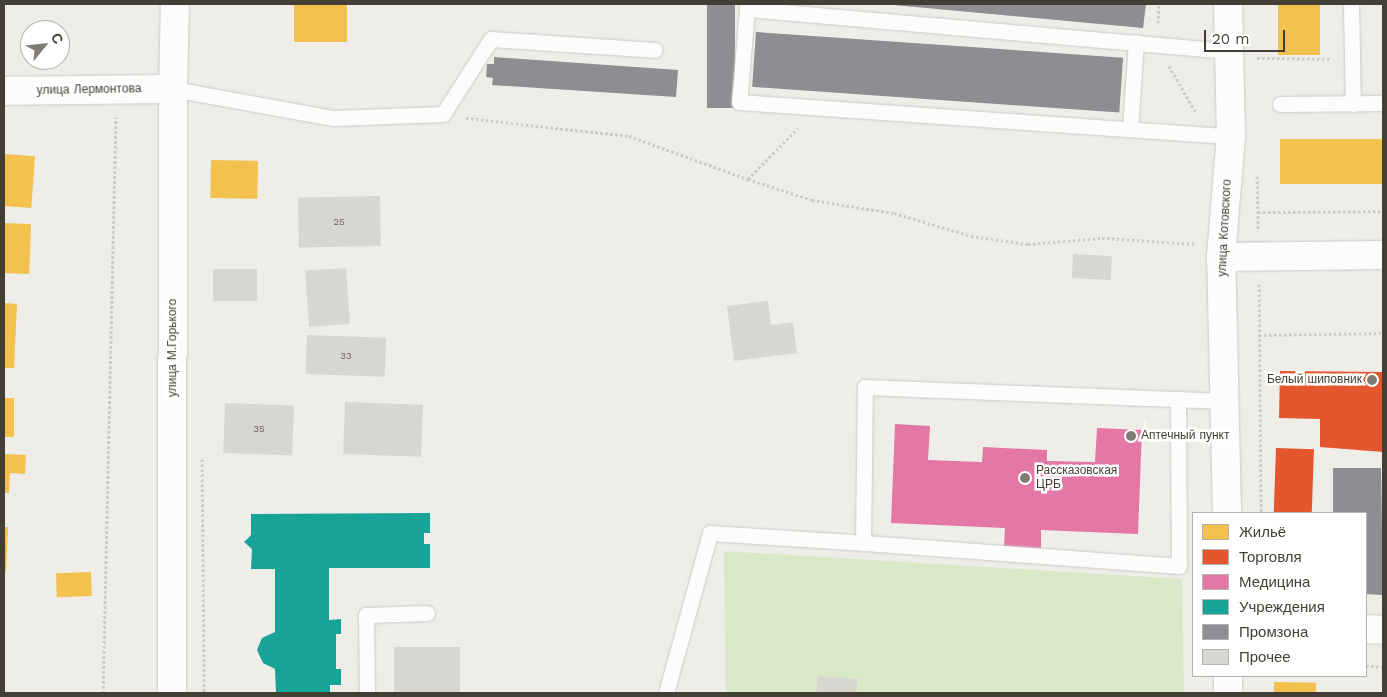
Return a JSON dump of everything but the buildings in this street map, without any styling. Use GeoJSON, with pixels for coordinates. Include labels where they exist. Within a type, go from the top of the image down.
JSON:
{"type":"FeatureCollection","features":[{"type":"Feature","properties":{"kind":"street","name":"улица М.Горького"},"geometry":{"type":"LineString","coordinates":[[172,693],[175,4]]}},
{"type":"Feature","properties":{"kind":"street","name":"улица Котовского"},"geometry":{"type":"LineString","coordinates":[[1227,512],[1222,251],[1231,136],[1228,4]]}},
{"type":"Feature","properties":{"kind":"street","name":"улица Лермонтова"},"geometry":{"type":"LineString","coordinates":[[4,91],[174,89]]}},
{"type":"Feature","properties":{"kind":"street"},"geometry":{"type":"LineString","coordinates":[[1222,251],[1383,255]]}},
{"type":"Feature","properties":{"kind":"street"},"geometry":{"type":"LineString","coordinates":[[1367,628],[1383,630]]}},
{"type":"Feature","properties":{"kind":"street"},"geometry":{"type":"LineString","coordinates":[[1228,677],[1228,693]]}},
{"type":"Feature","properties":{"kind":"lane"},"geometry":{"type":"LineString","coordinates":[[1351,4],[1353,104]]}},
{"type":"Feature","properties":{"kind":"lane"},"geometry":{"type":"LineString","coordinates":[[1229,50],[746,9],[739,102],[1231,136]]}},
{"type":"Feature","properties":{"kind":"lane"},"geometry":{"type":"LineString","coordinates":[[174,89],[333,118],[443,114],[491,39],[655,50]]}},
{"type":"Feature","properties":{"kind":"lane"},"geometry":{"type":"LineString","coordinates":[[1130,129],[1136,42]]}},
{"type":"Feature","properties":{"kind":"lane"},"geometry":{"type":"LineString","coordinates":[[1280,104],[1383,103]]}},
{"type":"Feature","properties":{"kind":"lane"},"geometry":{"type":"LineString","coordinates":[[864,543],[865,387],[1226,401]]}},
{"type":"Feature","properties":{"kind":"lane"},"geometry":{"type":"LineString","coordinates":[[666,693],[710,533],[1179,566],[1178,399]]}},
{"type":"Feature","properties":{"kind":"lane"},"geometry":{"type":"LineString","coordinates":[[367,693],[366,615],[427,612]]}},
{"type":"Feature","properties":{"kind":"path"},"geometry":{"type":"LineString","coordinates":[[1256,58],[1352,59]]}},
{"type":"Feature","properties":{"kind":"path"},"geometry":{"type":"LineString","coordinates":[[748,179],[818,108]]}},
{"type":"Feature","properties":{"kind":"path"},"geometry":{"type":"LineString","coordinates":[[103,693],[116,109]]}},
{"type":"Feature","properties":{"kind":"path"},"geometry":{"type":"LineString","coordinates":[[443,114],[629,136],[812,200],[894,213],[971,236],[1028,244],[1102,238],[1222,251]]}},
{"type":"Feature","properties":{"kind":"path"},"geometry":{"type":"LineString","coordinates":[[1258,212],[1383,211]]}},
{"type":"Feature","properties":{"kind":"path"},"geometry":{"type":"LineString","coordinates":[[1259,335],[1383,333]]}},
{"type":"Feature","properties":{"kind":"path"},"geometry":{"type":"LineString","coordinates":[[1367,666],[1383,667]]}},
{"type":"Feature","properties":{"kind":"green space"},"geometry":{"type":"Polygon","coordinates":[[[724,551],[1182,579],[1184,693],[726,693],[724,551]]]}},
{"type":"Feature","properties":{"kind":"place","name":"Белый шиповник"},"geometry":{"type":"Point","coordinates":[1372,380]}},
{"type":"Feature","properties":{"kind":"place","name":"Аптечный пункт"},"geometry":{"type":"Point","coordinates":[1131,436]}},
{"type":"Feature","properties":{"kind":"place","name":"Рассказовская ЦРБ"},"geometry":{"type":"Point","coordinates":[1025,478]}}]}
